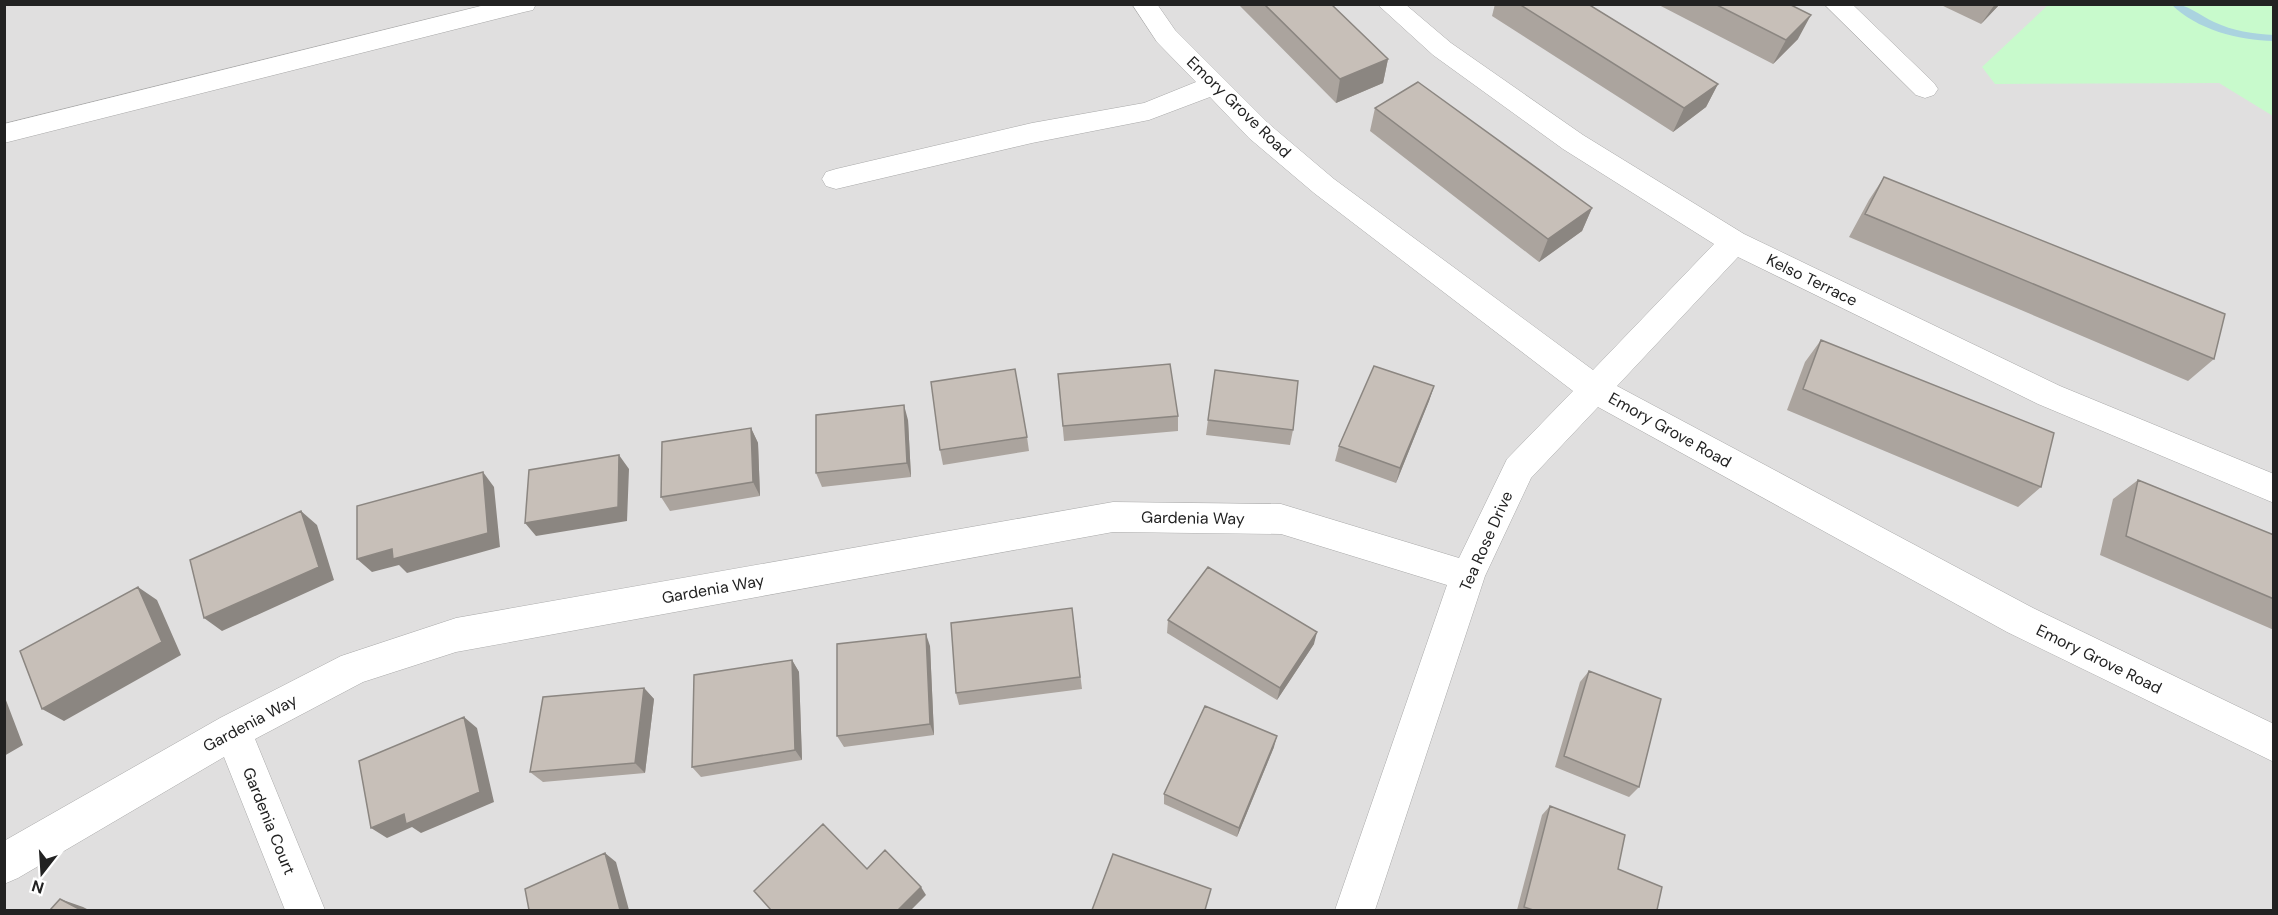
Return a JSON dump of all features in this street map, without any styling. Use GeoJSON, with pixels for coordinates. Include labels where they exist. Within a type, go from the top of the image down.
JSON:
{"type":"FeatureCollection","features":[{"type":"Feature","properties":{"kind":"street"},"geometry":{"type":"LineString","coordinates":[[4,134],[524,4]]}},
{"type":"Feature","properties":{"kind":"street","name":"Emory Grove Road"},"geometry":{"type":"LineString","coordinates":[[1144,4],[1166,36],[1258,131],[1324,186],[1594,388],[2020,620],[2274,744]]}},
{"type":"Feature","properties":{"kind":"street","name":"Kelso Terrace"},"geometry":{"type":"LineString","coordinates":[[1389,4],[1442,49],[1573,142],[1734,242],[2049,396],[2274,489]]}},
{"type":"Feature","properties":{"kind":"street"},"geometry":{"type":"LineString","coordinates":[[1836,4],[1925,89]]}},
{"type":"Feature","properties":{"kind":"street"},"geometry":{"type":"LineString","coordinates":[[836,179],[1032,133],[1149,111],[1214,85]]}},
{"type":"Feature","properties":{"kind":"street","name":"Tea Rose Drive"},"geometry":{"type":"LineString","coordinates":[[1355,910],[1468,576],[1519,470],[1734,242]]}},
{"type":"Feature","properties":{"kind":"street","name":"Gardenia Way"},"geometry":{"type":"LineString","coordinates":[[4,864],[233,730],[354,668],[456,635],[1113,517],[1281,519],[1468,576]]}},
{"type":"Feature","properties":{"kind":"street","name":"Gardenia Court"},"geometry":{"type":"LineString","coordinates":[[233,730],[305,910]]}},
{"type":"Feature","properties":{"kind":"shaded area"},"geometry":{"type":"Polygon","coordinates":[[[5,5],[2273,5],[2273,910],[5,910],[5,5]]]}},
{"type":"Feature","properties":{"kind":"green space"},"geometry":{"type":"Polygon","coordinates":[[[2048,5],[2273,5],[2273,116],[2219,83],[1995,84],[1982,67],[2048,5]]]}},
{"type":"Feature","properties":{"kind":"building"},"geometry":{"type":"Polygon","coordinates":[[[1264,4],[1331,4],[1388,59],[1340,79],[1264,4]]]}},
{"type":"Feature","properties":{"kind":"building"},"geometry":{"type":"Polygon","coordinates":[[[1519,4],[1588,4],[1718,84],[1684,108],[1519,4]]]}},
{"type":"Feature","properties":{"kind":"building"},"geometry":{"type":"Polygon","coordinates":[[[1715,4],[1789,4],[1811,15],[1786,40],[1715,4]]]}},
{"type":"Feature","properties":{"kind":"building"},"geometry":{"type":"Polygon","coordinates":[[[1418,82],[1592,208],[1548,239],[1375,108],[1418,82]]]}},
{"type":"Feature","properties":{"kind":"building"},"geometry":{"type":"Polygon","coordinates":[[[1884,177],[2225,314],[2214,359],[1865,214],[1884,177]]]}},
{"type":"Feature","properties":{"kind":"building"},"geometry":{"type":"Polygon","coordinates":[[[1821,340],[2054,433],[2041,487],[1803,389],[1821,340]]]}},
{"type":"Feature","properties":{"kind":"building"},"geometry":{"type":"Polygon","coordinates":[[[1170,364],[1178,416],[1063,426],[1058,374],[1170,364]]]}},
{"type":"Feature","properties":{"kind":"building"},"geometry":{"type":"Polygon","coordinates":[[[1374,366],[1434,386],[1400,468],[1339,446],[1374,366]]]}},
{"type":"Feature","properties":{"kind":"building"},"geometry":{"type":"Polygon","coordinates":[[[1015,369],[1027,437],[940,450],[931,382],[1015,369]]]}},
{"type":"Feature","properties":{"kind":"building"},"geometry":{"type":"Polygon","coordinates":[[[1215,370],[1298,381],[1293,430],[1208,420],[1215,370]]]}},
{"type":"Feature","properties":{"kind":"building"},"geometry":{"type":"Polygon","coordinates":[[[904,405],[907,463],[816,473],[816,415],[904,405]]]}},
{"type":"Feature","properties":{"kind":"building"},"geometry":{"type":"Polygon","coordinates":[[[751,428],[753,482],[661,497],[662,442],[751,428]]]}},
{"type":"Feature","properties":{"kind":"building"},"geometry":{"type":"Polygon","coordinates":[[[619,455],[618,507],[525,523],[529,470],[619,455]]]}},
{"type":"Feature","properties":{"kind":"building"},"geometry":{"type":"Polygon","coordinates":[[[483,472],[488,533],[393,559],[392,549],[357,559],[357,506],[483,472]]]}},
{"type":"Feature","properties":{"kind":"building"},"geometry":{"type":"Polygon","coordinates":[[[2138,480],[2274,535],[2274,599],[2126,536],[2138,480]]]}},
{"type":"Feature","properties":{"kind":"building"},"geometry":{"type":"Polygon","coordinates":[[[301,511],[319,567],[204,618],[190,560],[301,511]]]}},
{"type":"Feature","properties":{"kind":"building"},"geometry":{"type":"Polygon","coordinates":[[[1208,567],[1317,632],[1280,688],[1168,620],[1208,567]]]}},
{"type":"Feature","properties":{"kind":"building"},"geometry":{"type":"Polygon","coordinates":[[[138,587],[162,642],[42,709],[20,651],[138,587]]]}},
{"type":"Feature","properties":{"kind":"building"},"geometry":{"type":"Polygon","coordinates":[[[1072,608],[1080,677],[956,693],[951,623],[1072,608]]]}},
{"type":"Feature","properties":{"kind":"building"},"geometry":{"type":"Polygon","coordinates":[[[926,634],[930,724],[837,736],[837,644],[926,634]]]}},
{"type":"Feature","properties":{"kind":"building"},"geometry":{"type":"Polygon","coordinates":[[[792,660],[795,750],[692,767],[694,675],[792,660]]]}},
{"type":"Feature","properties":{"kind":"building"},"geometry":{"type":"Polygon","coordinates":[[[1589,671],[1661,699],[1639,787],[1564,756],[1589,671]]]}},
{"type":"Feature","properties":{"kind":"building"},"geometry":{"type":"Polygon","coordinates":[[[644,688],[635,763],[530,772],[543,697],[644,688]]]}},
{"type":"Feature","properties":{"kind":"building"},"geometry":{"type":"Polygon","coordinates":[[[1205,706],[1277,736],[1239,828],[1164,794],[1205,706]]]}},
{"type":"Feature","properties":{"kind":"building"},"geometry":{"type":"Polygon","coordinates":[[[464,717],[480,792],[406,824],[404,814],[371,828],[359,761],[464,717]]]}},
{"type":"Feature","properties":{"kind":"building"},"geometry":{"type":"Polygon","coordinates":[[[1550,806],[1625,835],[1618,869],[1662,887],[1657,910],[1533,910],[1524,907],[1550,806]]]}},
{"type":"Feature","properties":{"kind":"building"},"geometry":{"type":"Polygon","coordinates":[[[823,824],[867,869],[885,850],[921,887],[898,910],[771,910],[754,891],[823,824]]]}},
{"type":"Feature","properties":{"kind":"building"},"geometry":{"type":"Polygon","coordinates":[[[605,853],[620,910],[529,910],[525,889],[605,853]]]}},
{"type":"Feature","properties":{"kind":"building"},"geometry":{"type":"Polygon","coordinates":[[[1113,854],[1211,889],[1205,910],[1092,910],[1113,854]]]}},
{"type":"Feature","properties":{"kind":"building"},"geometry":{"type":"Polygon","coordinates":[[[60,899],[81,910],[50,910],[60,899]]]}},
{"type":"Feature","properties":{"kind":"waterway"},"geometry":{"type":"LineString","coordinates":[[2176,4],[2198,19],[2222,29],[2247,36],[2274,38]]}}]}
